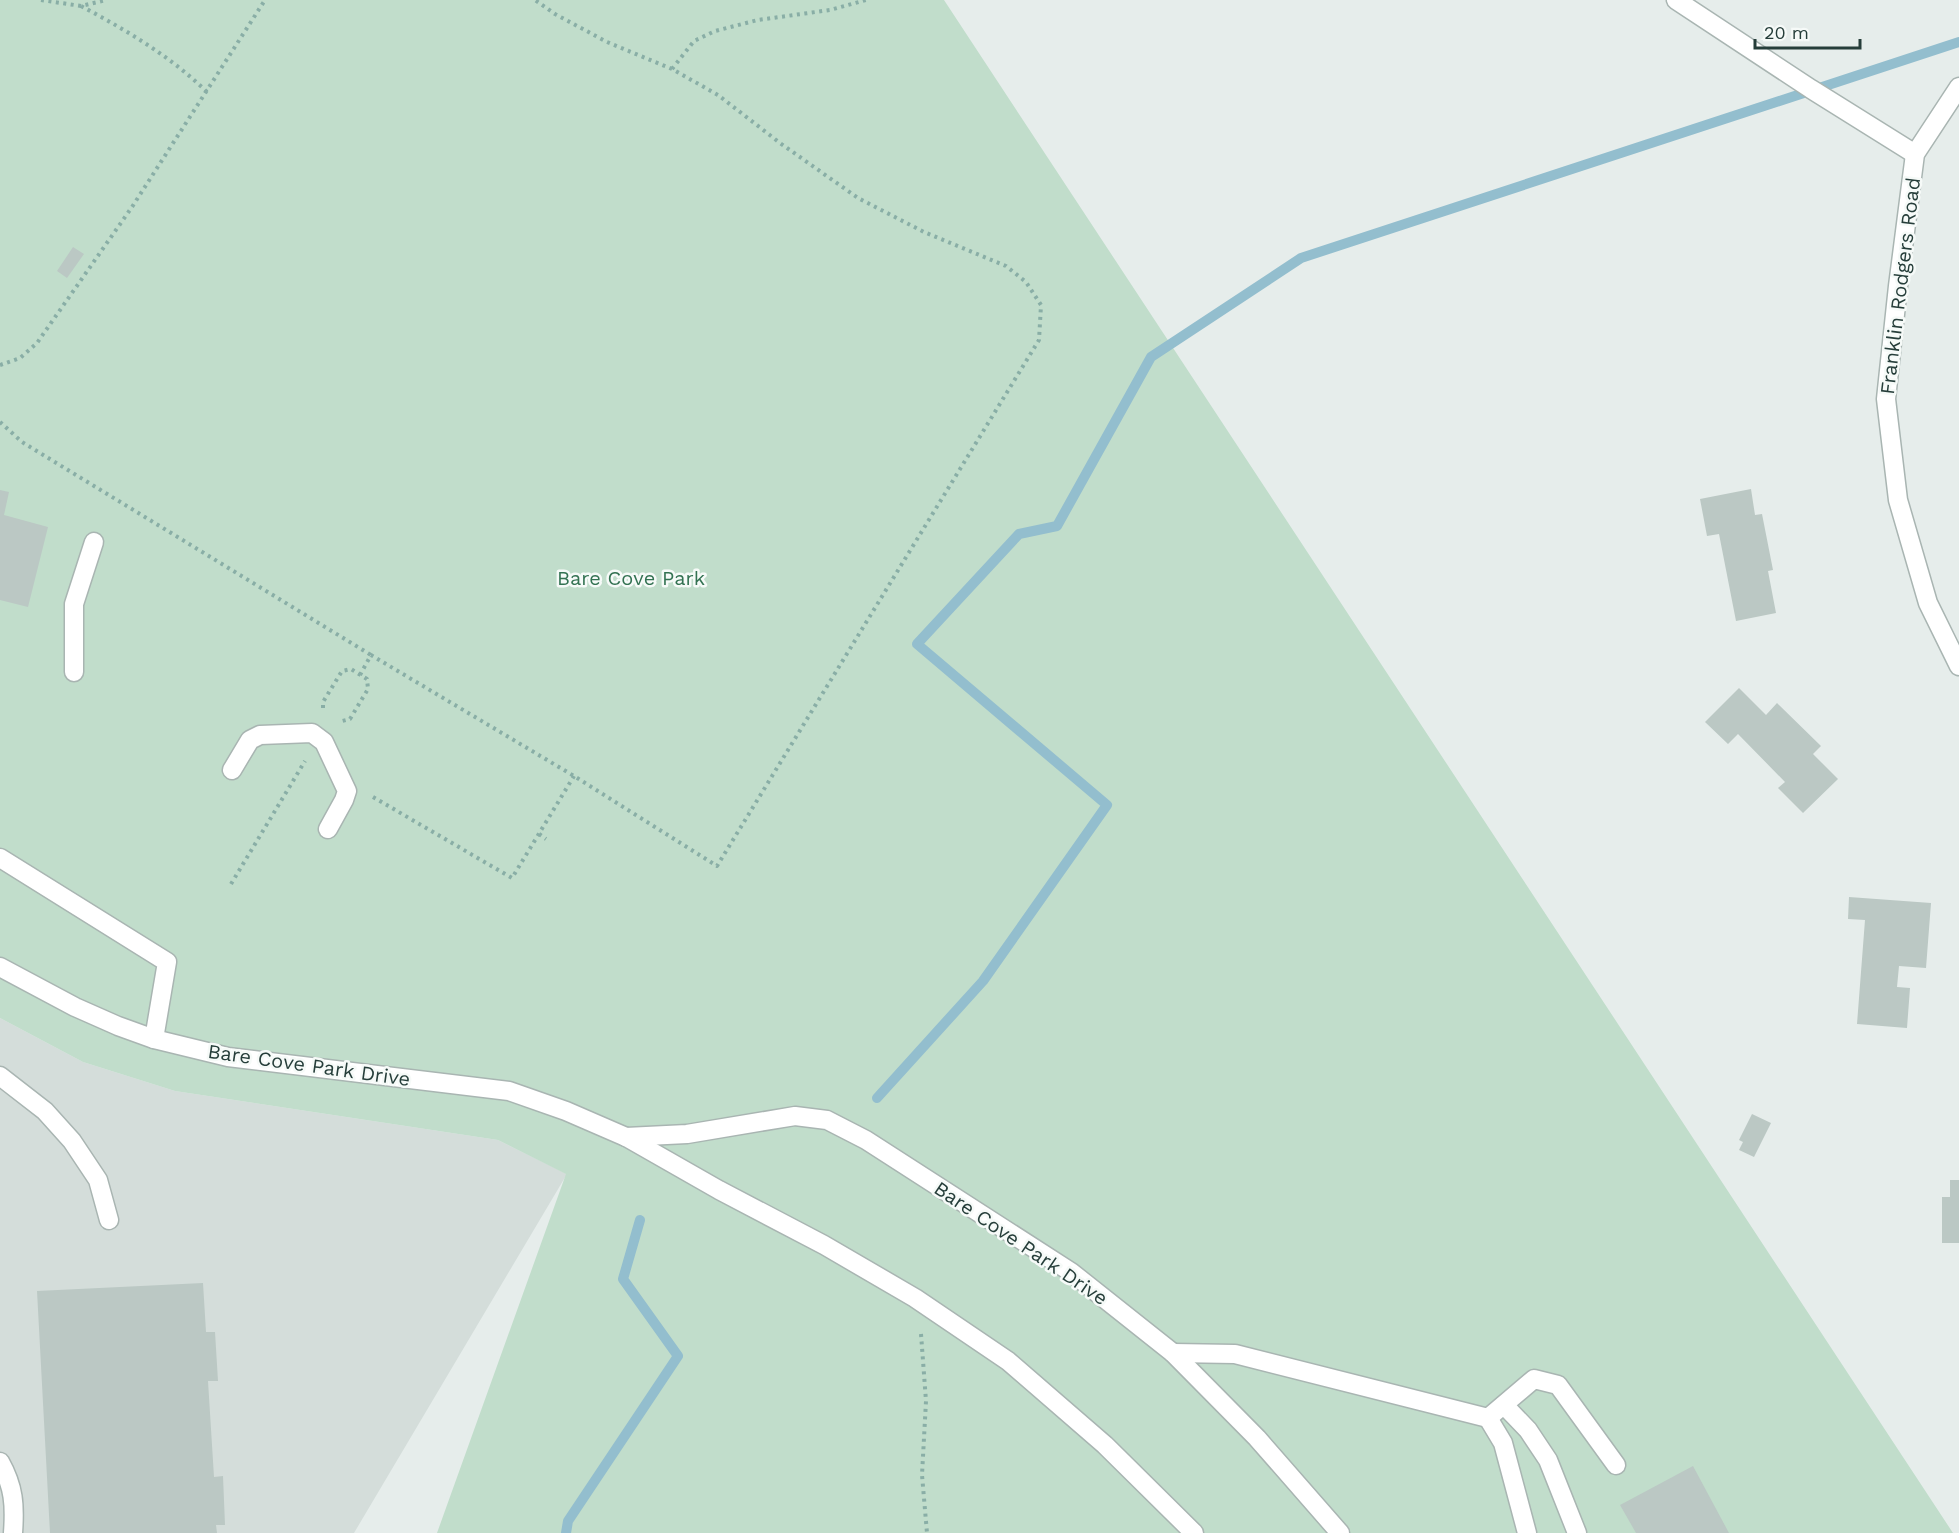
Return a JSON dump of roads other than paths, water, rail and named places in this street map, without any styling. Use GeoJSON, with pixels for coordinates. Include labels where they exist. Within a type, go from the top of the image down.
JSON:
{"type":"FeatureCollection","features":[{"type":"Feature","properties":{"kind":"street"},"geometry":{"type":"LineString","coordinates":[[1676,0],[1915,154]]}},
{"type":"Feature","properties":{"kind":"street","name":"Franklin Rodgers Road"},"geometry":{"type":"LineString","coordinates":[[1959,87],[1915,154],[1886,399],[1898,500],[1928,603],[1959,666]]}},
{"type":"Feature","properties":{"kind":"street"},"geometry":{"type":"LineString","coordinates":[[74,672],[74,604],[94,542]]}},
{"type":"Feature","properties":{"kind":"street"},"geometry":{"type":"LineString","coordinates":[[232,770],[250,740],[260,735],[312,733],[324,742],[347,791],[328,829]]}},
{"type":"Feature","properties":{"kind":"street"},"geometry":{"type":"LineString","coordinates":[[0,858],[167,962],[154,1039]]}},
{"type":"Feature","properties":{"kind":"street","name":"Bare Cove Park Drive"},"geometry":{"type":"LineString","coordinates":[[0,967],[75,1007],[154,1039],[228,1057],[509,1091],[566,1111],[626,1137],[719,1190],[824,1245],[915,1298],[1008,1361],[1105,1445],[1194,1533]]}},
{"type":"Feature","properties":{"kind":"street"},"geometry":{"type":"LineString","coordinates":[[0,1076],[45,1111],[72,1141],[98,1180],[109,1220]]}},
{"type":"Feature","properties":{"kind":"street","name":"Bare Cove Park Drive"},"geometry":{"type":"LineString","coordinates":[[626,1137],[687,1134],[795,1116],[827,1120],[866,1140],[1071,1272],[1173,1353],[1257,1438],[1340,1533]]}},
{"type":"Feature","properties":{"kind":"street"},"geometry":{"type":"LineString","coordinates":[[1173,1353],[1235,1354],[1488,1418],[1503,1443],[1527,1533]]}},
{"type":"Feature","properties":{"kind":"street"},"geometry":{"type":"LineString","coordinates":[[1488,1418],[1534,1378],[1558,1385],[1616,1465]]}},
{"type":"Feature","properties":{"kind":"street"},"geometry":{"type":"LineString","coordinates":[[1504,1405],[1528,1430],[1548,1460],[1577,1533]]}},
{"type":"Feature","properties":{"kind":"street"},"geometry":{"type":"LineString","coordinates":[[0,1462],[9,1478],[15,1505],[13,1533]]}},
{"type":"Feature","properties":{"kind":"waterway"},"geometry":{"type":"LineString","coordinates":[[877,1098],[983,981],[1107,805],[917,644],[1019,534],[1057,526],[1151,357],[1301,258],[1959,42]]}},
{"type":"Feature","properties":{"kind":"waterway"},"geometry":{"type":"LineString","coordinates":[[566,1533],[568,1521],[678,1356],[623,1279],[640,1220]]}},
{"type":"Feature","properties":{"kind":"park label","name":"Bare Cove Park"},"geometry":{"type":"Point","coordinates":[631,578]}}]}
